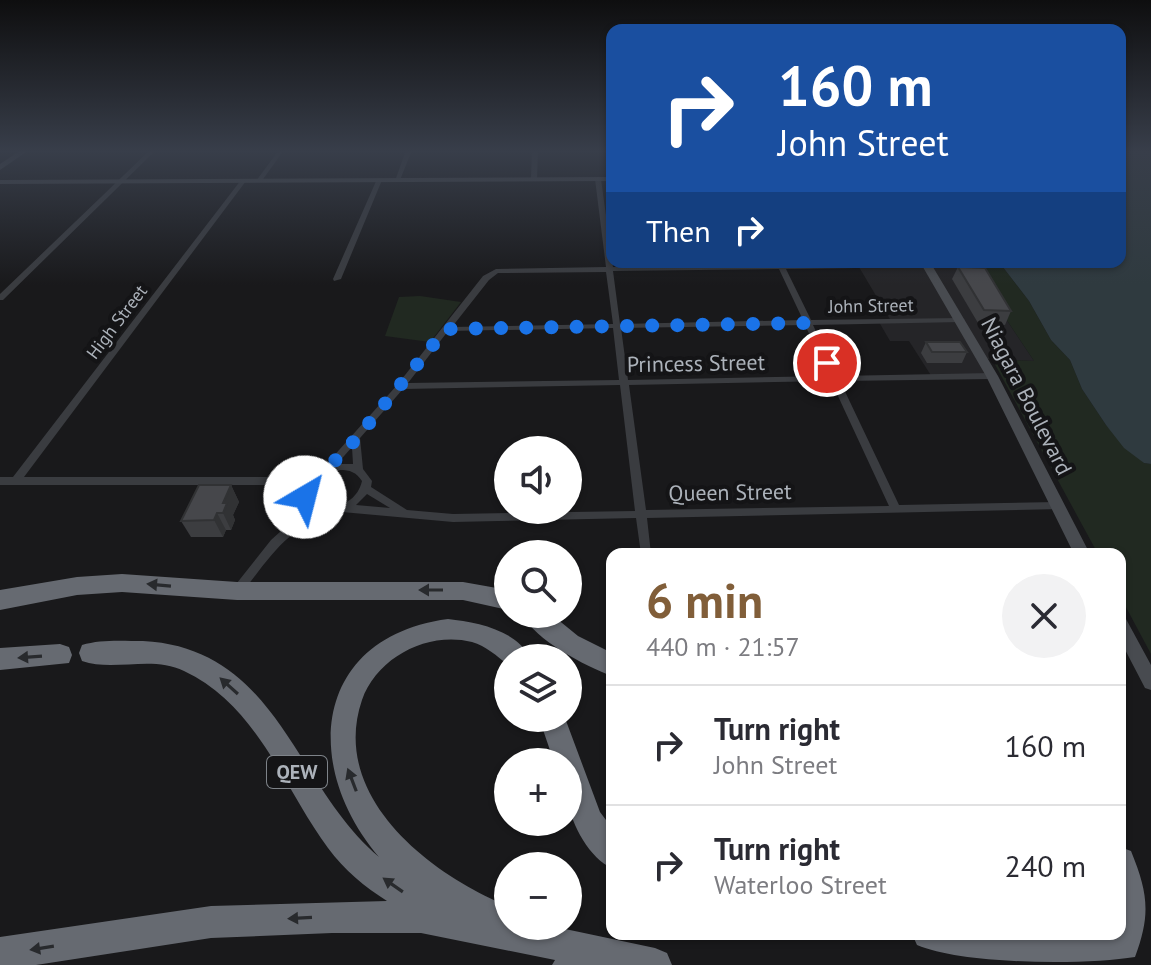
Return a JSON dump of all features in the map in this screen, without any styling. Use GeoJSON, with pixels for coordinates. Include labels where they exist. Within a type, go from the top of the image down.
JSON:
{"type":"FeatureCollection","features":[{"type":"Feature","properties":{"kind":"highway"},"geometry":{"type":"LineString","coordinates":[[0,600],[64,588],[122,583],[237,591],[439,590],[494,596]]}},
{"type":"Feature","properties":{"kind":"highway"},"geometry":{"type":"LineString","coordinates":[[551,628],[569,643],[606,662]]}},
{"type":"Feature","properties":{"kind":"highway"},"geometry":{"type":"LineString","coordinates":[[494,919],[399,857],[380,833],[351,779],[342,734],[349,700],[364,671],[385,650],[430,630],[467,630],[500,644]]}},
{"type":"Feature","properties":{"kind":"highway","name":"QEW"},"geometry":{"type":"LineString","coordinates":[[91,653],[156,653],[186,660],[212,672],[255,713],[340,840],[362,861],[392,885],[427,906],[494,923]]}},
{"type":"Feature","properties":{"kind":"highway"},"geometry":{"type":"LineString","coordinates":[[0,659],[60,655]]}},
{"type":"Feature","properties":{"kind":"highway"},"geometry":{"type":"LineString","coordinates":[[582,801],[589,821],[606,845]]}},
{"type":"Feature","properties":{"kind":"highway"},"geometry":{"type":"LineString","coordinates":[[1126,879],[1133,899],[1134,918],[1126,938]]}},
{"type":"Feature","properties":{"kind":"highway","name":"QEW"},"geometry":{"type":"LineString","coordinates":[[0,954],[211,922],[421,917],[494,925]]}},
{"type":"Feature","properties":{"kind":"highway","name":"QEW"},"geometry":{"type":"LineString","coordinates":[[536,940],[573,957],[651,964]]}},
{"type":"Feature","properties":{"kind":"highway"},"geometry":{"type":"LineString","coordinates":[[958,940],[1053,959],[1097,959],[1112,953],[1125,940]]}},
{"type":"Feature","properties":{"kind":"street"},"geometry":{"type":"LineString","coordinates":[[0,298],[106,195]]}},
{"type":"Feature","properties":{"kind":"street","name":"High Street"},"geometry":{"type":"LineString","coordinates":[[16,481],[232,195]]}},
{"type":"Feature","properties":{"kind":"street"},"geometry":{"type":"LineString","coordinates":[[337,279],[373,195]]}},
{"type":"Feature","properties":{"kind":"street"},"geometry":{"type":"LineString","coordinates":[[600,195],[606,239]]}},
{"type":"Feature","properties":{"kind":"street"},"geometry":{"type":"LineString","coordinates":[[295,525],[306,499],[308,482],[327,469],[356,439],[486,278],[499,271],[644,268]]}},
{"type":"Feature","properties":{"kind":"street"},"geometry":{"type":"LineString","coordinates":[[782,268],[896,509]]}},
{"type":"Feature","properties":{"kind":"street","name":"Niagara Boulevard"},"geometry":{"type":"LineString","coordinates":[[929,268],[992,376],[1079,548]]}},
{"type":"Feature","properties":{"kind":"street"},"geometry":{"type":"LineString","coordinates":[[610,269],[645,548]]}},
{"type":"Feature","properties":{"kind":"street","name":"John Street"},"geometry":{"type":"LineString","coordinates":[[446,329],[961,320]]}},
{"type":"Feature","properties":{"kind":"street","name":"Princess Street"},"geometry":{"type":"LineString","coordinates":[[401,386],[992,376]]}},
{"type":"Feature","properties":{"kind":"street"},"geometry":{"type":"LineString","coordinates":[[356,439],[358,469]]}},
{"type":"Feature","properties":{"kind":"street"},"geometry":{"type":"LineString","coordinates":[[237,591],[275,543],[295,525],[353,503],[367,489],[365,474],[358,469],[349,466],[327,469]]}},
{"type":"Feature","properties":{"kind":"street"},"geometry":{"type":"LineString","coordinates":[[0,481],[281,481],[316,475]]}},
{"type":"Feature","properties":{"kind":"street"},"geometry":{"type":"LineString","coordinates":[[281,481],[316,508],[336,509]]}},
{"type":"Feature","properties":{"kind":"street","name":"Queen Street"},"geometry":{"type":"LineString","coordinates":[[367,489],[405,513]]}},
{"type":"Feature","properties":{"kind":"street","name":"Queen Street"},"geometry":{"type":"LineString","coordinates":[[336,509],[453,518],[1057,506]]}},
{"type":"Feature","properties":{"kind":"street"},"geometry":{"type":"LineString","coordinates":[[1126,635],[1151,682]]}},
{"type":"Feature","properties":{"kind":"shaded area"},"geometry":{"type":"Polygon","coordinates":[[[1126,195],[1151,195],[1151,464],[1144,463],[1124,448],[1106,425],[1082,389],[1070,360],[1051,340],[1029,301],[1004,268],[1126,268],[1126,195]]]}},
{"type":"Feature","properties":{"kind":"shaded area"},"geometry":{"type":"Polygon","coordinates":[[[860,268],[972,268],[1034,361],[983,359],[992,376],[932,377],[909,341],[890,341],[879,322],[891,321],[860,268]]]}},
{"type":"Feature","properties":{"kind":"shaded area"},"geometry":{"type":"Polygon","coordinates":[[[972,268],[1004,268],[1029,301],[1051,340],[1070,360],[1082,389],[1106,425],[1144,463],[1151,464],[1151,654],[1126,607],[1126,548],[1095,548],[992,359],[1034,361],[972,268]]]}},
{"type":"Feature","properties":{"kind":"shaded area"},"geometry":{"type":"Polygon","coordinates":[[[420,296],[461,302],[430,342],[385,336],[399,297],[420,296]]]}},
{"type":"Feature","properties":{"kind":"building"},"geometry":{"type":"Polygon","coordinates":[[[959,268],[985,268],[1011,311],[984,310],[959,268]]]}},
{"type":"Feature","properties":{"kind":"building"},"geometry":{"type":"Polygon","coordinates":[[[926,342],[960,342],[967,352],[932,352],[926,342]]]}},
{"type":"Feature","properties":{"kind":"building"},"geometry":{"type":"Polygon","coordinates":[[[199,485],[231,485],[223,503],[227,503],[223,513],[217,513],[214,520],[181,521],[199,485]]]}},
{"type":"Feature","properties":{"kind":"route"},"geometry":{"type":"LineString","coordinates":[[305,497],[308,482],[327,469],[356,439],[446,329],[808,323],[827,363]]}}]}
